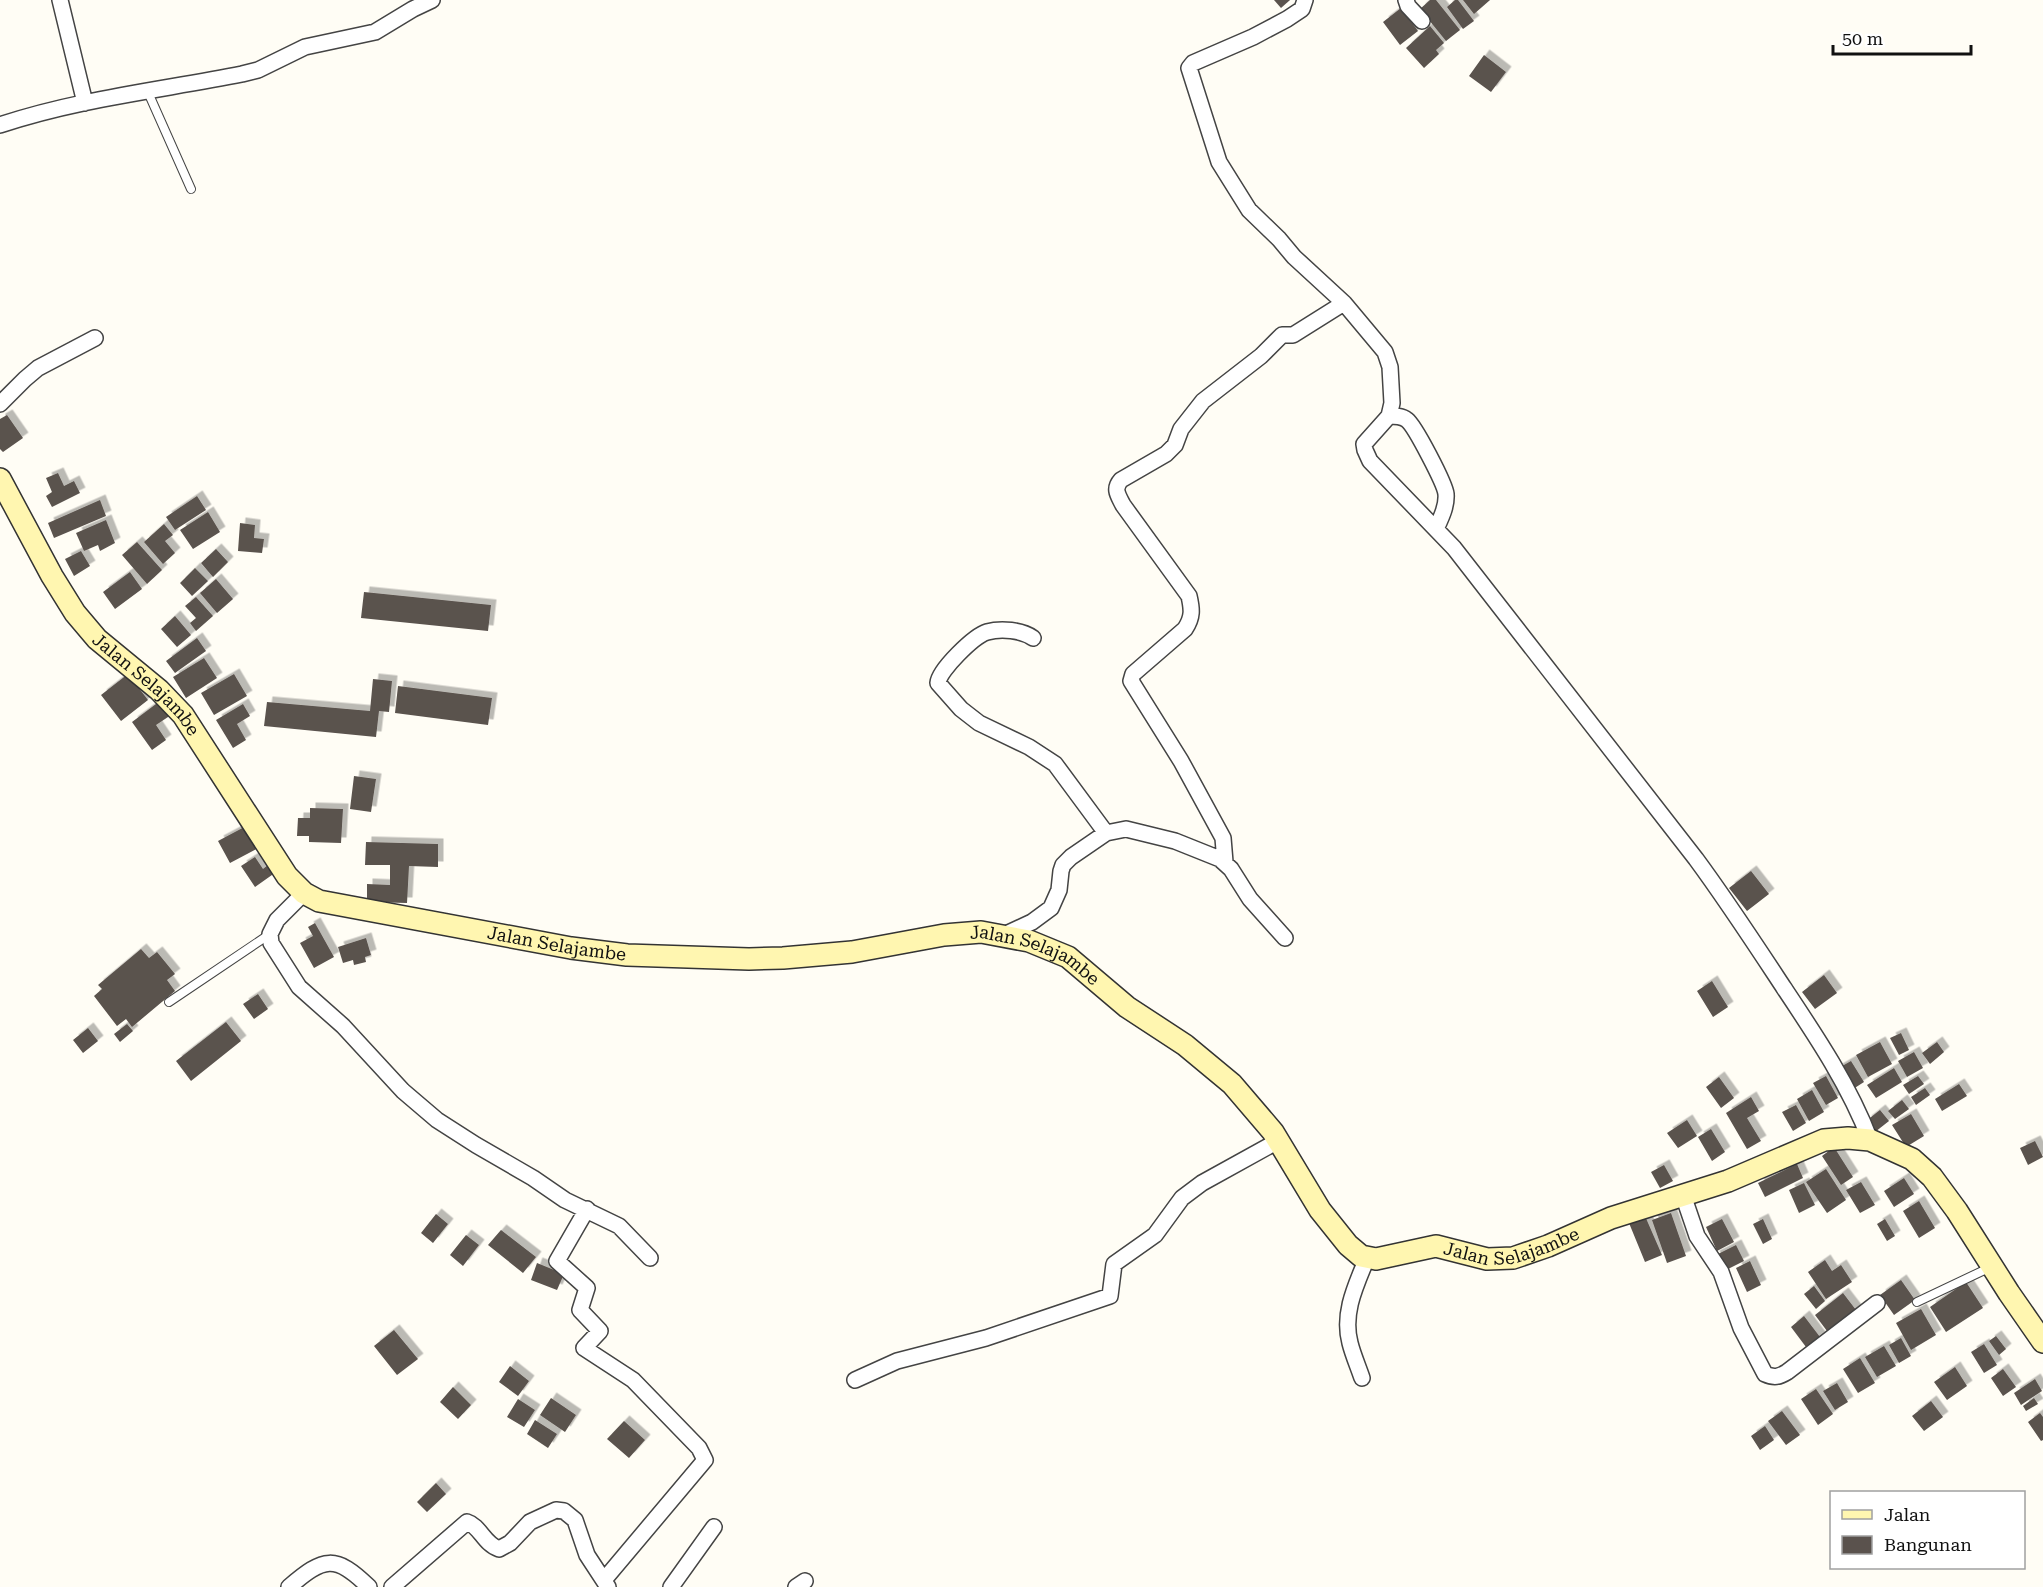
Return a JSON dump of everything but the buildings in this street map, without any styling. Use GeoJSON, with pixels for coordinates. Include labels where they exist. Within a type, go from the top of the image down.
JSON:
{"type":"FeatureCollection","features":[{"type":"Feature","properties":{"kind":"street"},"geometry":{"type":"LineString","coordinates":[[60,0],[85,103]]}},
{"type":"Feature","properties":{"kind":"street"},"geometry":{"type":"LineString","coordinates":[[0,125],[85,103],[250,72],[305,47],[375,32],[432,0]]}},
{"type":"Feature","properties":{"kind":"street"},"geometry":{"type":"LineString","coordinates":[[1305,0],[1302,9],[1287,19],[1253,37],[1193,63],[1189,68],[1219,162],[1249,210],[1344,303],[1385,352],[1390,367],[1392,403],[1389,416],[1366,440],[1365,450],[1370,461],[1454,548],[1723,896],[1811,1028],[1845,1087],[1869,1140]]}},
{"type":"Feature","properties":{"kind":"street"},"geometry":{"type":"LineString","coordinates":[[1406,0],[1408,6],[1422,21]]}},
{"type":"Feature","properties":{"kind":"street"},"geometry":{"type":"LineString","coordinates":[[1225,862],[1224,838],[1181,761],[1131,681],[1133,674],[1185,629],[1191,620],[1192,607],[1189,596],[1123,505],[1116,491],[1117,485],[1121,480],[1166,454],[1174,445],[1181,429],[1203,401],[1261,356],[1282,335],[1293,335],[1344,303]]}},
{"type":"Feature","properties":{"kind":"street"},"geometry":{"type":"LineString","coordinates":[[0,404],[38,369],[95,338]]}},
{"type":"Feature","properties":{"kind":"street"},"geometry":{"type":"LineString","coordinates":[[1389,416],[1407,419],[1446,490],[1446,502],[1436,530]]}},
{"type":"Feature","properties":{"kind":"street","name":"Jalan Selajambe"},"geometry":{"type":"LineString","coordinates":[[0,478],[52,576],[75,613],[97,639],[159,690],[183,715],[287,876],[304,893],[320,902],[572,948],[627,955],[766,959],[852,952],[957,933],[981,932],[1029,941],[1059,952],[1081,966],[1127,1007],[1185,1045],[1223,1076],[1278,1141],[1320,1210],[1348,1245],[1367,1258],[1377,1259],[1436,1246],[1487,1259],[1513,1258],[1548,1246],[1611,1218],[1683,1196],[1766,1166],[1824,1140],[1838,1138],[1869,1140],[1912,1159],[1932,1177],[1958,1211],[2043,1342]]}},
{"type":"Feature","properties":{"kind":"street"},"geometry":{"type":"LineString","coordinates":[[1033,638],[1025,632],[1018,631],[986,632],[947,665],[938,676],[938,683],[960,709],[979,723],[1029,747],[1055,764],[1106,833]]}},
{"type":"Feature","properties":{"kind":"street"},"geometry":{"type":"LineString","coordinates":[[1004,935],[1032,922],[1051,908],[1059,890],[1061,871],[1071,857],[1106,833],[1126,829],[1175,841],[1213,855],[1225,862],[1250,899],[1286,938]]}},
{"type":"Feature","properties":{"kind":"street"},"geometry":{"type":"LineString","coordinates":[[304,893],[278,920],[270,934],[274,949],[299,987],[343,1026],[408,1096],[437,1120],[565,1200],[619,1226],[650,1258]]}},
{"type":"Feature","properties":{"kind":"street"},"geometry":{"type":"LineString","coordinates":[[855,1380],[897,1361],[986,1338],[1110,1296],[1114,1264],[1155,1235],[1182,1198],[1202,1183],[1278,1141]]}},
{"type":"Feature","properties":{"kind":"street"},"geometry":{"type":"LineString","coordinates":[[1683,1196],[1697,1236],[1721,1272],[1741,1328],[1765,1374],[1779,1377],[1787,1372],[1876,1303]]}},
{"type":"Feature","properties":{"kind":"street"},"geometry":{"type":"LineString","coordinates":[[392,1587],[467,1522],[474,1525],[492,1546],[499,1549],[510,1542],[530,1522],[556,1510],[564,1511],[575,1520],[587,1555],[606,1583],[705,1460],[699,1448],[633,1380],[584,1348],[600,1331],[580,1310],[587,1288],[557,1261],[587,1209]]}},
{"type":"Feature","properties":{"kind":"street"},"geometry":{"type":"LineString","coordinates":[[1362,1378],[1349,1341],[1347,1314],[1353,1291],[1367,1258]]}},
{"type":"Feature","properties":{"kind":"street"},"geometry":{"type":"LineString","coordinates":[[671,1587],[714,1527]]}},
{"type":"Feature","properties":{"kind":"street"},"geometry":{"type":"LineString","coordinates":[[289,1587],[320,1565],[330,1563],[352,1570],[369,1587]]}},
{"type":"Feature","properties":{"kind":"lane"},"geometry":{"type":"LineString","coordinates":[[147,90],[191,189]]}},
{"type":"Feature","properties":{"kind":"lane"},"geometry":{"type":"LineString","coordinates":[[169,1002],[270,934]]}},
{"type":"Feature","properties":{"kind":"lane"},"geometry":{"type":"LineString","coordinates":[[1917,1302],[1992,1266]]}}]}
